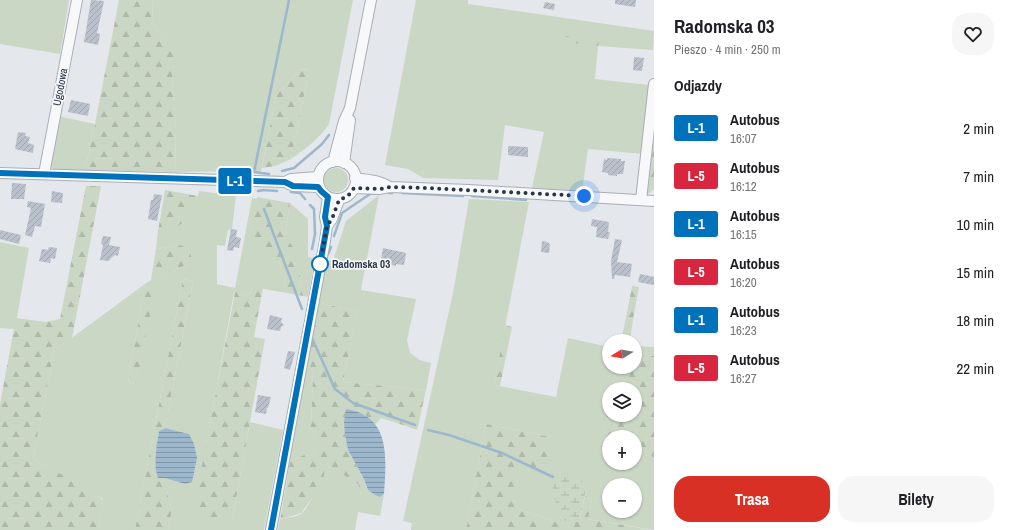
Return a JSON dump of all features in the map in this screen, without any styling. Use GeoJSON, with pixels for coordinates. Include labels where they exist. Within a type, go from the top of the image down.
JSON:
{"type":"FeatureCollection","features":[{"type":"Feature","properties":{"kind":"street","name":"Ugodowa"},"geometry":{"type":"LineString","coordinates":[[44,174],[77,0]]}},
{"type":"Feature","properties":{"kind":"street"},"geometry":{"type":"LineString","coordinates":[[344,163],[350,121],[350,108],[371,0]]}},
{"type":"Feature","properties":{"kind":"street"},"geometry":{"type":"LineString","coordinates":[[641,200],[654,84]]}},
{"type":"Feature","properties":{"kind":"street"},"geometry":{"type":"LineString","coordinates":[[333,162],[344,120],[350,108]]}},
{"type":"Feature","properties":{"kind":"street"},"geometry":{"type":"LineString","coordinates":[[333,162],[344,163],[352,169],[355,183],[348,196],[339,200],[333,199],[321,191],[318,182],[319,172],[326,165],[333,162]]}},
{"type":"Feature","properties":{"kind":"street"},"geometry":{"type":"LineString","coordinates":[[0,173],[285,182],[293,186],[318,182]]}},
{"type":"Feature","properties":{"kind":"street"},"geometry":{"type":"LineString","coordinates":[[355,183],[380,189],[390,187],[469,190],[654,201]]}},
{"type":"Feature","properties":{"kind":"street"},"geometry":{"type":"LineString","coordinates":[[271,530],[327,226],[325,217],[328,197]]}},
{"type":"Feature","properties":{"kind":"street"},"geometry":{"type":"LineString","coordinates":[[327,226],[332,219],[339,200]]}},
{"type":"Feature","properties":{"kind":"green space"},"geometry":{"type":"Polygon","coordinates":[[[0,0],[69,0],[60,54],[0,44],[0,0]]]}},
{"type":"Feature","properties":{"kind":"green space"},"geometry":{"type":"Polygon","coordinates":[[[119,0],[153,0],[152,20],[160,34],[178,46],[172,75],[176,129],[175,172],[85,170],[119,0]]]}},
{"type":"Feature","properties":{"kind":"green space"},"geometry":{"type":"Polygon","coordinates":[[[153,0],[353,0],[329,124],[312,143],[291,159],[309,70],[302,69],[276,95],[261,172],[175,172],[176,129],[172,75],[177,46],[160,34],[152,20],[153,0]]]}},
{"type":"Feature","properties":{"kind":"green space"},"geometry":{"type":"Polygon","coordinates":[[[416,0],[468,0],[468,4],[654,31],[653,50],[598,46],[595,79],[649,85],[643,154],[588,149],[582,191],[532,188],[544,132],[505,125],[498,180],[423,178],[408,169],[385,165],[416,0]]]}},
{"type":"Feature","properties":{"kind":"green space"},"geometry":{"type":"Polygon","coordinates":[[[566,36],[599,40],[598,46],[564,42],[566,36]]]}},
{"type":"Feature","properties":{"kind":"green space"},"geometry":{"type":"Polygon","coordinates":[[[302,69],[309,70],[291,159],[275,166],[262,168],[276,95],[302,69]]]}},
{"type":"Feature","properties":{"kind":"green space"},"geometry":{"type":"Polygon","coordinates":[[[654,115],[654,189],[648,194],[646,193],[654,115]]]}},
{"type":"Feature","properties":{"kind":"green space"},"geometry":{"type":"Polygon","coordinates":[[[58,116],[95,124],[85,170],[54,170],[50,165],[58,116]]]}},
{"type":"Feature","properties":{"kind":"green space"},"geometry":{"type":"Polygon","coordinates":[[[336,168],[344,172],[348,180],[344,188],[336,192],[328,188],[324,180],[328,172],[336,168]]]}},
{"type":"Feature","properties":{"kind":"green space"},"geometry":{"type":"Polygon","coordinates":[[[86,186],[101,186],[72,338],[54,351],[33,458],[46,467],[82,484],[103,500],[98,530],[0,530],[0,404],[16,318],[46,322],[60,319],[86,186]]]}},
{"type":"Feature","properties":{"kind":"green space"},"geometry":{"type":"Polygon","coordinates":[[[165,190],[198,196],[183,222],[173,229],[158,231],[165,190]]]}},
{"type":"Feature","properties":{"kind":"green space"},"geometry":{"type":"Polygon","coordinates":[[[199,191],[236,196],[232,229],[228,230],[225,246],[217,245],[217,284],[235,288],[252,198],[257,199],[252,229],[279,261],[284,276],[287,293],[252,287],[250,295],[234,292],[194,512],[232,521],[250,422],[283,430],[264,530],[168,530],[172,510],[167,492],[158,478],[165,478],[185,484],[189,434],[165,428],[193,281],[183,279],[135,530],[98,530],[103,499],[33,458],[54,351],[145,284],[128,382],[136,384],[155,285],[162,276],[188,264],[180,245],[156,249],[158,231],[169,231],[198,196],[199,191]]]}},
{"type":"Feature","properties":{"kind":"green space"},"geometry":{"type":"Polygon","coordinates":[[[379,195],[361,290],[416,299],[407,340],[410,353],[420,360],[431,363],[426,390],[343,382],[357,311],[319,303],[326,261],[333,261],[346,221],[379,195]]]}},
{"type":"Feature","properties":{"kind":"green space"},"geometry":{"type":"Polygon","coordinates":[[[257,197],[290,203],[285,234],[295,251],[303,296],[287,293],[284,276],[279,261],[264,256],[252,229],[257,197]]]}},
{"type":"Feature","properties":{"kind":"green space"},"geometry":{"type":"Polygon","coordinates":[[[469,199],[529,202],[494,385],[556,397],[568,338],[602,345],[602,374],[615,374],[613,382],[602,382],[602,422],[606,422],[604,430],[602,430],[602,470],[642,470],[642,454],[654,457],[654,530],[588,519],[592,499],[585,496],[586,489],[560,516],[566,522],[556,522],[520,510],[514,500],[514,487],[520,470],[528,471],[550,437],[486,424],[466,530],[411,530],[412,523],[403,521],[454,288],[469,199]]]}},
{"type":"Feature","properties":{"kind":"green space"},"geometry":{"type":"Polygon","coordinates":[[[290,203],[308,219],[308,257],[315,259],[308,297],[303,296],[299,269],[285,234],[290,203]]]}},
{"type":"Feature","properties":{"kind":"green space"},"geometry":{"type":"Polygon","coordinates":[[[0,242],[29,248],[15,329],[0,328],[0,242]]]}},
{"type":"Feature","properties":{"kind":"green space"},"geometry":{"type":"Polygon","coordinates":[[[180,245],[189,249],[192,259],[188,264],[162,276],[156,285],[136,384],[128,382],[145,284],[151,280],[156,249],[180,245]]]}},
{"type":"Feature","properties":{"kind":"green space"},"geometry":{"type":"Polygon","coordinates":[[[183,279],[193,281],[165,428],[159,431],[157,444],[156,472],[167,492],[172,510],[168,530],[135,530],[183,279]]]}},
{"type":"Feature","properties":{"kind":"green space"},"geometry":{"type":"Polygon","coordinates":[[[632,286],[639,287],[633,319],[626,318],[632,286]]]}},
{"type":"Feature","properties":{"kind":"green space"},"geometry":{"type":"Polygon","coordinates":[[[252,287],[263,288],[254,337],[265,339],[232,521],[193,513],[235,292],[250,295],[252,287]]]}},
{"type":"Feature","properties":{"kind":"green space"},"geometry":{"type":"Polygon","coordinates":[[[319,303],[357,311],[343,382],[426,390],[419,422],[409,418],[406,426],[381,418],[375,425],[365,415],[345,435],[348,450],[364,479],[368,490],[361,494],[358,484],[326,464],[321,491],[315,493],[301,513],[280,520],[290,462],[304,455],[311,456],[316,448],[316,438],[311,428],[313,371],[308,362],[319,303]]]}},
{"type":"Feature","properties":{"kind":"green space"},"geometry":{"type":"Polygon","coordinates":[[[626,318],[633,319],[631,334],[623,334],[626,318]]]}},
{"type":"Feature","properties":{"kind":"green space"},"geometry":{"type":"Polygon","coordinates":[[[505,325],[512,327],[500,386],[494,385],[505,325]]]}},
{"type":"Feature","properties":{"kind":"green space"},"geometry":{"type":"Polygon","coordinates":[[[642,346],[654,347],[654,356],[642,354],[642,346]]]}},
{"type":"Feature","properties":{"kind":"green space"},"geometry":{"type":"Polygon","coordinates":[[[642,354],[654,356],[654,457],[642,454],[642,430],[604,430],[606,422],[642,422],[642,382],[613,382],[615,374],[642,374],[642,354]]]}},
{"type":"Feature","properties":{"kind":"green space"},"geometry":{"type":"Polygon","coordinates":[[[308,362],[313,371],[311,428],[316,438],[316,448],[311,456],[304,455],[290,462],[308,362]]]}},
{"type":"Feature","properties":{"kind":"green space"},"geometry":{"type":"Polygon","coordinates":[[[409,417],[419,422],[417,430],[406,426],[409,417]]]}},
{"type":"Feature","properties":{"kind":"green space"},"geometry":{"type":"Polygon","coordinates":[[[486,424],[550,437],[547,462],[541,476],[528,471],[520,471],[514,487],[514,500],[520,510],[556,522],[574,523],[580,519],[585,496],[592,499],[588,519],[651,530],[466,530],[486,424]]]}},
{"type":"Feature","properties":{"kind":"green space"},"geometry":{"type":"Polygon","coordinates":[[[326,464],[358,484],[361,494],[368,490],[380,497],[384,494],[380,516],[358,512],[355,530],[278,530],[280,520],[299,515],[304,511],[315,491],[326,464]]]}},
{"type":"Feature","properties":{"kind":"green space"},"geometry":{"type":"Polygon","coordinates":[[[566,474],[581,479],[586,489],[580,519],[578,522],[574,523],[566,522],[560,516],[554,496],[552,483],[554,475],[566,474]]]}},
{"type":"Feature","properties":{"kind":"water"},"geometry":{"type":"Polygon","coordinates":[[[346,409],[361,413],[372,420],[379,430],[383,441],[385,454],[384,494],[380,497],[368,490],[364,479],[348,450],[344,422],[346,409]]]}},
{"type":"Feature","properties":{"kind":"water"},"geometry":{"type":"Polygon","coordinates":[[[165,428],[189,434],[194,444],[197,458],[192,482],[185,484],[165,478],[158,478],[156,468],[157,442],[159,431],[165,428]]]}},
{"type":"Feature","properties":{"kind":"building"},"geometry":{"type":"Polygon","coordinates":[[[91,0],[104,1],[97,33],[100,34],[98,45],[84,42],[91,0]]]}},
{"type":"Feature","properties":{"kind":"building"},"geometry":{"type":"Polygon","coordinates":[[[615,0],[636,0],[635,7],[615,4],[615,0]]]}},
{"type":"Feature","properties":{"kind":"building"},"geometry":{"type":"Polygon","coordinates":[[[545,2],[555,4],[554,10],[543,8],[545,2]]]}},
{"type":"Feature","properties":{"kind":"building"},"geometry":{"type":"Polygon","coordinates":[[[634,57],[644,58],[642,71],[633,70],[634,57]]]}},
{"type":"Feature","properties":{"kind":"building"},"geometry":{"type":"Polygon","coordinates":[[[71,100],[90,104],[88,116],[68,112],[71,100]]]}},
{"type":"Feature","properties":{"kind":"building"},"geometry":{"type":"Polygon","coordinates":[[[18,132],[26,133],[25,136],[30,137],[28,143],[34,145],[33,153],[15,149],[18,132]]]}},
{"type":"Feature","properties":{"kind":"building"},"geometry":{"type":"Polygon","coordinates":[[[508,146],[528,147],[528,157],[508,155],[508,146]]]}},
{"type":"Feature","properties":{"kind":"building"},"geometry":{"type":"Polygon","coordinates":[[[607,158],[621,159],[621,161],[625,161],[623,174],[617,174],[617,176],[608,175],[608,173],[602,172],[604,159],[607,160],[607,158]]]}},
{"type":"Feature","properties":{"kind":"building"},"geometry":{"type":"Polygon","coordinates":[[[12,183],[26,184],[24,199],[11,199],[12,183]]]}},
{"type":"Feature","properties":{"kind":"building"},"geometry":{"type":"Polygon","coordinates":[[[52,191],[63,193],[62,203],[51,202],[52,191]]]}},
{"type":"Feature","properties":{"kind":"building"},"geometry":{"type":"Polygon","coordinates":[[[154,194],[162,195],[157,221],[148,219],[151,200],[153,200],[154,194]]]}},
{"type":"Feature","properties":{"kind":"building"},"geometry":{"type":"Polygon","coordinates":[[[28,201],[45,204],[41,227],[35,226],[32,237],[25,235],[31,208],[27,207],[28,201]]]}},
{"type":"Feature","properties":{"kind":"building"},"geometry":{"type":"Polygon","coordinates":[[[592,219],[609,222],[608,232],[610,232],[608,239],[596,237],[597,227],[591,226],[592,219]]]}},
{"type":"Feature","properties":{"kind":"building"},"geometry":{"type":"Polygon","coordinates":[[[231,229],[237,230],[236,237],[241,238],[239,248],[234,247],[233,251],[227,250],[231,229]]]}},
{"type":"Feature","properties":{"kind":"building"},"geometry":{"type":"Polygon","coordinates":[[[0,230],[21,235],[19,244],[0,239],[0,230]]]}},
{"type":"Feature","properties":{"kind":"building"},"geometry":{"type":"Polygon","coordinates":[[[103,236],[111,237],[109,245],[120,247],[118,256],[115,255],[109,261],[100,260],[103,236]]]}},
{"type":"Feature","properties":{"kind":"building"},"geometry":{"type":"Polygon","coordinates":[[[615,239],[622,240],[617,262],[632,264],[630,277],[615,275],[614,279],[612,279],[611,261],[615,239]]]}},
{"type":"Feature","properties":{"kind":"building"},"geometry":{"type":"Polygon","coordinates":[[[542,241],[550,244],[549,253],[541,252],[542,241]]]}},
{"type":"Feature","properties":{"kind":"building"},"geometry":{"type":"Polygon","coordinates":[[[49,247],[57,248],[55,259],[51,258],[50,263],[39,261],[42,249],[48,250],[49,247]]]}},
{"type":"Feature","properties":{"kind":"building"},"geometry":{"type":"Polygon","coordinates":[[[383,248],[406,253],[404,265],[396,264],[396,266],[381,260],[383,248]]]}},
{"type":"Feature","properties":{"kind":"building"},"geometry":{"type":"Polygon","coordinates":[[[640,274],[654,277],[654,285],[638,282],[640,274]]]}},
{"type":"Feature","properties":{"kind":"building"},"geometry":{"type":"Polygon","coordinates":[[[270,315],[282,318],[281,322],[284,325],[281,327],[280,331],[267,329],[270,315]]]}},
{"type":"Feature","properties":{"kind":"building"},"geometry":{"type":"Polygon","coordinates":[[[288,351],[295,352],[290,370],[284,368],[288,351]]]}},
{"type":"Feature","properties":{"kind":"building"},"geometry":{"type":"Polygon","coordinates":[[[258,395],[271,397],[266,414],[255,412],[258,395]]]}},
{"type":"Feature","properties":{"kind":"waterway"},"geometry":{"type":"LineString","coordinates":[[269,174],[254,172],[289,0]]}},
{"type":"Feature","properties":{"kind":"waterway"},"geometry":{"type":"LineString","coordinates":[[282,171],[294,168],[322,144],[329,135]]}},
{"type":"Feature","properties":{"kind":"waterway"},"geometry":{"type":"LineString","coordinates":[[258,191],[277,191]]}},
{"type":"Feature","properties":{"kind":"waterway"},"geometry":{"type":"LineString","coordinates":[[291,192],[300,193],[305,199]]}},
{"type":"Feature","properties":{"kind":"waterway"},"geometry":{"type":"LineString","coordinates":[[334,236],[342,213],[370,194],[375,193]]}},
{"type":"Feature","properties":{"kind":"waterway"},"geometry":{"type":"LineString","coordinates":[[402,193],[463,196]]}},
{"type":"Feature","properties":{"kind":"waterway"},"geometry":{"type":"LineString","coordinates":[[472,196],[526,200]]}},
{"type":"Feature","properties":{"kind":"waterway"},"geometry":{"type":"LineString","coordinates":[[310,205],[314,209],[315,234],[312,249]]}},
{"type":"Feature","properties":{"kind":"waterway"},"geometry":{"type":"LineString","coordinates":[[264,209],[302,309]]}},
{"type":"Feature","properties":{"kind":"waterway"},"geometry":{"type":"LineString","coordinates":[[328,254],[331,247]]}},
{"type":"Feature","properties":{"kind":"waterway"},"geometry":{"type":"LineString","coordinates":[[311,336],[335,389],[353,403],[415,425]]}},
{"type":"Feature","properties":{"kind":"waterway"},"geometry":{"type":"LineString","coordinates":[[428,430],[449,435],[502,453],[553,477]]}},
{"type":"Feature","properties":{"kind":"bus line","name":"L-1"},"geometry":{"type":"LineString","coordinates":[[0,173],[285,182],[293,186],[318,187],[324,195],[328,197],[325,217],[327,226],[271,530]]}},
{"type":"Feature","properties":{"kind":"place","name":"Radomska 03"},"geometry":{"type":"Point","coordinates":[320,264]}},
{"type":"Feature","properties":{"kind":"route"},"geometry":{"type":"LineString","coordinates":[[320,264],[327,226],[330,224],[339,200],[348,196],[354,188],[426,188],[584,196]]}}]}
